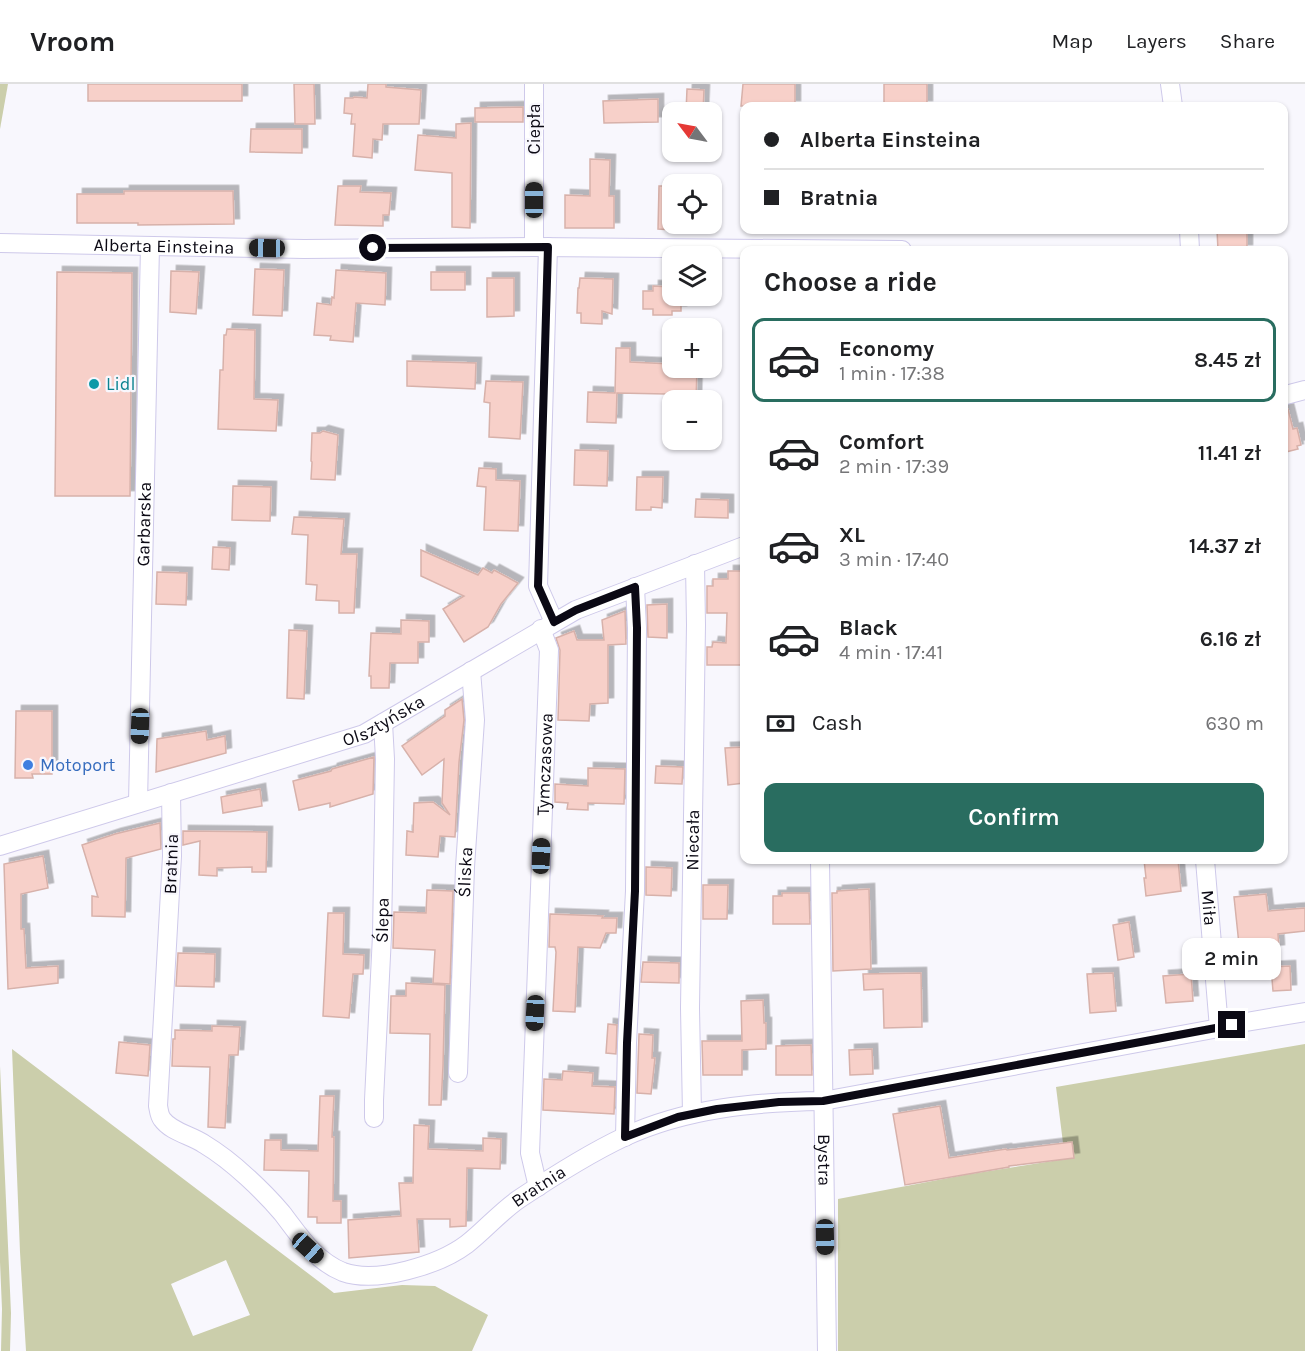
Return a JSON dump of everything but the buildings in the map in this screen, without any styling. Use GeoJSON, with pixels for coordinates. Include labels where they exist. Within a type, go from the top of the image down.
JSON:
{"type":"FeatureCollection","features":[{"type":"Feature","properties":{"kind":"street","name":"Ciepła"},"geometry":{"type":"LineString","coordinates":[[534,84],[541,247],[538,586],[547,626]]}},
{"type":"Feature","properties":{"kind":"street"},"geometry":{"type":"LineString","coordinates":[[1170,84],[1172,102]]}},
{"type":"Feature","properties":{"kind":"street","name":"Alberta Einsteina"},"geometry":{"type":"LineString","coordinates":[[0,243],[304,249],[541,247],[740,249]]}},
{"type":"Feature","properties":{"kind":"street","name":"Garbarska"},"geometry":{"type":"LineString","coordinates":[[138,803],[150,246]]}},
{"type":"Feature","properties":{"kind":"street"},"geometry":{"type":"LineString","coordinates":[[1288,394],[1305,390]]}},
{"type":"Feature","properties":{"kind":"street","name":"Olsztyńska"},"geometry":{"type":"LineString","coordinates":[[0,846],[364,734],[576,610],[740,547]]}},
{"type":"Feature","properties":{"kind":"street","name":"Niecała"},"geometry":{"type":"LineString","coordinates":[[692,1114],[690,1008],[695,564]]}},
{"type":"Feature","properties":{"kind":"street"},"geometry":{"type":"LineString","coordinates":[[625,1137],[627,1043],[635,891],[637,628],[635,587]]}},
{"type":"Feature","properties":{"kind":"street","name":"Tymczasowa"},"geometry":{"type":"LineString","coordinates":[[538,1187],[530,1153],[549,650],[547,626]]}},
{"type":"Feature","properties":{"kind":"street","name":"Śliska"},"geometry":{"type":"LineString","coordinates":[[458,1073],[465,867],[475,720],[471,671]]}},
{"type":"Feature","properties":{"kind":"street","name":"Ślepa"},"geometry":{"type":"LineString","coordinates":[[374,1118],[382,923],[385,759],[383,723]]}},
{"type":"Feature","properties":{"kind":"street","name":"Bratnia"},"geometry":{"type":"LineString","coordinates":[[171,793],[172,856],[158,1106],[160,1117],[169,1126],[203,1143],[246,1176],[280,1211],[308,1248],[326,1264],[344,1272],[363,1276],[397,1273],[430,1264],[465,1245],[517,1201],[565,1170],[625,1137],[678,1117],[717,1109],[779,1102],[823,1101],[1305,1012]]}},
{"type":"Feature","properties":{"kind":"street","name":"Bystra"},"geometry":{"type":"LineString","coordinates":[[820,864],[827,1351]]}},
{"type":"Feature","properties":{"kind":"street","name":"Miła"},"geometry":{"type":"LineString","coordinates":[[1205,864],[1219,1028]]}},
{"type":"Feature","properties":{"kind":"green space"},"geometry":{"type":"Polygon","coordinates":[[[0,84],[8,84],[0,129],[0,84]]]}},
{"type":"Feature","properties":{"kind":"green space"},"geometry":{"type":"Polygon","coordinates":[[[1305,1044],[1305,1351],[838,1351],[838,1199],[1065,1159],[1056,1087],[1305,1044]]]}},
{"type":"Feature","properties":{"kind":"green space"},"geometry":{"type":"Polygon","coordinates":[[[12,1049],[334,1293],[402,1285],[435,1286],[488,1315],[472,1351],[26,1351],[12,1049]],[[226,1260],[171,1284],[193,1336],[250,1315],[226,1260]]]}},
{"type":"Feature","properties":{"kind":"green space"},"geometry":{"type":"Polygon","coordinates":[[[0,1066],[11,1313],[10,1351],[1,1351],[0,1066]]]}},
{"type":"Feature","properties":{"kind":"place","name":"Lidl"},"geometry":{"type":"Point","coordinates":[94,384]}},
{"type":"Feature","properties":{"kind":"place","name":"Motoport"},"geometry":{"type":"Point","coordinates":[28,765]}},
{"type":"Feature","properties":{"kind":"route"},"geometry":{"type":"LineString","coordinates":[[373,248],[548,247],[538,586],[554,622],[576,610],[635,587],[637,628],[635,891],[627,1043],[625,1137],[678,1117],[717,1109],[779,1102],[823,1101],[1232,1025]]}}]}
